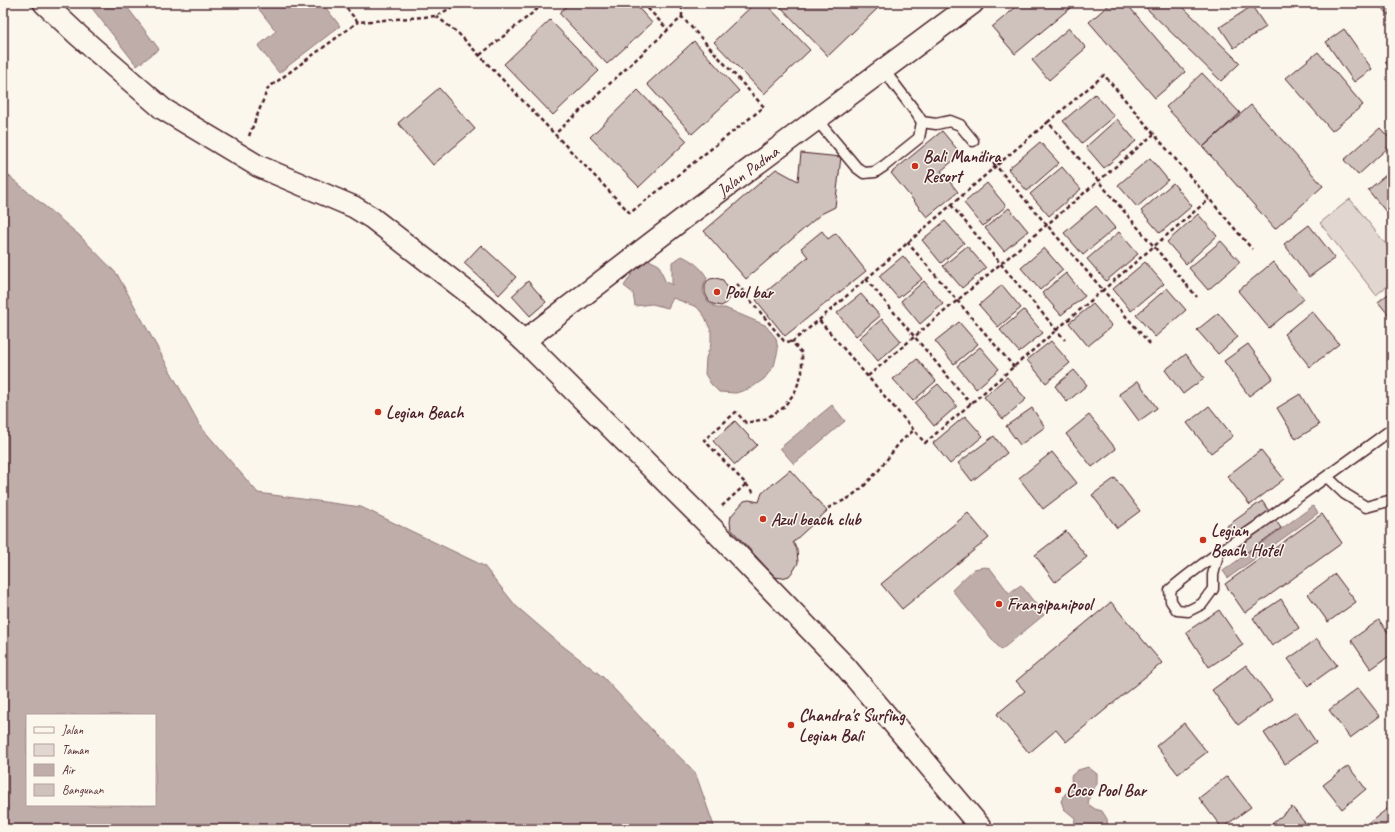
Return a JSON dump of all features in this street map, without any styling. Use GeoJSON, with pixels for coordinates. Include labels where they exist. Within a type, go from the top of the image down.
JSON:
{"type":"FeatureCollection","features":[{"type":"Feature","properties":{"kind":"street"},"geometry":{"type":"LineString","coordinates":[[44,3],[79,36],[163,109],[258,166],[354,207],[372,218],[484,304],[524,341],[706,521],[845,666],[982,829]]}},
{"type":"Feature","properties":{"kind":"street","name":"Jalan Padma"},"geometry":{"type":"LineString","coordinates":[[524,341],[616,269],[973,3]]}},
{"type":"Feature","properties":{"kind":"lane"},"geometry":{"type":"LineString","coordinates":[[816,119],[856,167],[864,173],[875,172],[884,166],[919,138],[922,122],[918,114],[883,69]]}},
{"type":"Feature","properties":{"kind":"lane"},"geometry":{"type":"LineString","coordinates":[[922,122],[936,124],[950,121],[960,125],[973,141]]}},
{"type":"Feature","properties":{"kind":"lane"},"geometry":{"type":"LineString","coordinates":[[1218,554],[1213,575],[1213,589],[1202,604],[1188,611],[1177,610],[1171,601],[1170,590],[1181,580],[1327,477],[1392,429]]}},
{"type":"Feature","properties":{"kind":"lane"},"geometry":{"type":"LineString","coordinates":[[1327,477],[1345,494],[1366,507],[1392,500]]}},
{"type":"Feature","properties":{"kind":"path"},"geometry":{"type":"LineString","coordinates":[[342,3],[358,22]]}},
{"type":"Feature","properties":{"kind":"path"},"geometry":{"type":"LineString","coordinates":[[241,156],[268,88],[358,22],[436,16],[460,3]]}},
{"type":"Feature","properties":{"kind":"path"},"geometry":{"type":"LineString","coordinates":[[480,55],[545,3]]}},
{"type":"Feature","properties":{"kind":"path"},"geometry":{"type":"LineString","coordinates":[[643,3],[668,30]]}},
{"type":"Feature","properties":{"kind":"path"},"geometry":{"type":"LineString","coordinates":[[436,16],[459,34],[480,55],[630,213],[764,107],[682,17],[682,3]]}},
{"type":"Feature","properties":{"kind":"path"},"geometry":{"type":"LineString","coordinates":[[555,134],[682,17]]}},
{"type":"Feature","properties":{"kind":"path"},"geometry":{"type":"LineString","coordinates":[[792,342],[907,242],[1104,75],[1252,249]]}},
{"type":"Feature","properties":{"kind":"path"},"geometry":{"type":"LineString","coordinates":[[1048,122],[1197,298]]}},
{"type":"Feature","properties":{"kind":"path"},"geometry":{"type":"LineString","coordinates":[[868,376],[1154,134]]}},
{"type":"Feature","properties":{"kind":"path"},"geometry":{"type":"LineString","coordinates":[[996,166],[1150,344]]}},
{"type":"Feature","properties":{"kind":"path"},"geometry":{"type":"LineString","coordinates":[[819,320],[925,443],[1209,199]]}},
{"type":"Feature","properties":{"kind":"path"},"geometry":{"type":"LineString","coordinates":[[951,205],[1065,340]]}},
{"type":"Feature","properties":{"kind":"path"},"geometry":{"type":"LineString","coordinates":[[907,242],[1014,367]]}},
{"type":"Feature","properties":{"kind":"path"},"geometry":{"type":"LineString","coordinates":[[866,279],[971,404]]}},
{"type":"Feature","properties":{"kind":"path"},"geometry":{"type":"LineString","coordinates":[[737,284],[784,341],[792,342],[802,353],[802,373],[795,392],[783,408],[765,419],[746,423],[736,412],[704,440],[754,494]]}},
{"type":"Feature","properties":{"kind":"path"},"geometry":{"type":"LineString","coordinates":[[828,508],[849,498],[863,487],[879,470],[900,442],[914,430]]}},
{"type":"Feature","properties":{"kind":"path"},"geometry":{"type":"LineString","coordinates":[[706,521],[746,484]]}},
{"type":"Feature","properties":{"kind":"green space"},"geometry":{"type":"Polygon","coordinates":[[[1350,199],[1392,252],[1392,282],[1376,295],[1320,223],[1350,199]]]}},
{"type":"Feature","properties":{"kind":"water"},"geometry":{"type":"Polygon","coordinates":[[[88,3],[124,3],[159,49],[137,66],[88,3]]]}},
{"type":"Feature","properties":{"kind":"water"},"geometry":{"type":"Polygon","coordinates":[[[254,3],[322,3],[340,26],[279,73],[258,46],[276,31],[254,3]]]}},
{"type":"Feature","properties":{"kind":"water"},"geometry":{"type":"Polygon","coordinates":[[[3,171],[79,235],[117,274],[201,427],[258,493],[361,507],[484,566],[516,606],[559,643],[603,677],[654,732],[695,772],[715,829],[3,829],[3,171]]]}},
{"type":"Feature","properties":{"kind":"water"},"geometry":{"type":"Polygon","coordinates":[[[682,256],[697,265],[707,278],[704,284],[703,292],[708,302],[717,308],[725,308],[765,325],[776,338],[778,350],[774,366],[764,379],[751,388],[736,393],[719,392],[711,384],[705,374],[706,358],[711,344],[711,331],[705,317],[697,307],[673,298],[668,308],[652,304],[635,306],[633,293],[624,286],[635,269],[649,260],[659,265],[665,281],[672,285],[672,262],[682,256]]]}},
{"type":"Feature","properties":{"kind":"water"},"geometry":{"type":"Polygon","coordinates":[[[832,405],[845,421],[794,464],[780,448],[832,405]]]}},
{"type":"Feature","properties":{"kind":"water"},"geometry":{"type":"Polygon","coordinates":[[[1313,506],[1318,513],[1228,578],[1223,571],[1313,506]]]}},
{"type":"Feature","properties":{"kind":"water","name":"Frangipanipool"},"geometry":{"type":"Polygon","coordinates":[[[984,567],[990,568],[1009,593],[1021,585],[1044,615],[1001,650],[952,590],[974,569],[984,567]]]}},
{"type":"Feature","properties":{"kind":"water"},"geometry":{"type":"Polygon","coordinates":[[[1088,767],[1097,774],[1097,784],[1090,794],[1088,804],[1095,809],[1102,811],[1107,819],[1108,829],[1074,829],[1075,818],[1064,809],[1061,801],[1065,794],[1072,788],[1071,776],[1078,770],[1088,767]]]}},
{"type":"Feature","properties":{"kind":"building"},"geometry":{"type":"Polygon","coordinates":[[[570,3],[634,3],[652,23],[607,64],[559,13],[570,3]]]}},
{"type":"Feature","properties":{"kind":"building"},"geometry":{"type":"Polygon","coordinates":[[[755,3],[765,3],[810,50],[764,94],[714,42],[755,3]]]}},
{"type":"Feature","properties":{"kind":"building"},"geometry":{"type":"Polygon","coordinates":[[[777,3],[873,3],[878,8],[828,56],[777,3]]]}},
{"type":"Feature","properties":{"kind":"building"},"geometry":{"type":"Polygon","coordinates":[[[1021,3],[1076,3],[1015,54],[992,27],[1021,3]]]}},
{"type":"Feature","properties":{"kind":"building"},"geometry":{"type":"Polygon","coordinates":[[[1111,3],[1126,3],[1185,72],[1155,98],[1089,22],[1111,3]]]}},
{"type":"Feature","properties":{"kind":"building"},"geometry":{"type":"Polygon","coordinates":[[[1141,3],[1179,3],[1240,63],[1221,81],[1141,3]]]}},
{"type":"Feature","properties":{"kind":"building"},"geometry":{"type":"Polygon","coordinates":[[[1378,3],[1392,3],[1392,18],[1378,3]]]}},
{"type":"Feature","properties":{"kind":"building"},"geometry":{"type":"Polygon","coordinates":[[[1252,6],[1266,27],[1234,48],[1220,27],[1252,6]]]}},
{"type":"Feature","properties":{"kind":"building"},"geometry":{"type":"Polygon","coordinates":[[[550,20],[599,71],[553,115],[504,64],[550,20]]]}},
{"type":"Feature","properties":{"kind":"building"},"geometry":{"type":"Polygon","coordinates":[[[1069,28],[1086,48],[1049,80],[1032,60],[1069,28]]]}},
{"type":"Feature","properties":{"kind":"building"},"geometry":{"type":"Polygon","coordinates":[[[1344,29],[1372,69],[1354,82],[1326,42],[1344,29]]]}},
{"type":"Feature","properties":{"kind":"building"},"geometry":{"type":"Polygon","coordinates":[[[694,41],[739,91],[692,134],[647,84],[694,41]]]}},
{"type":"Feature","properties":{"kind":"building"},"geometry":{"type":"Polygon","coordinates":[[[1318,52],[1363,105],[1332,131],[1286,78],[1318,52]]]}},
{"type":"Feature","properties":{"kind":"building"},"geometry":{"type":"Polygon","coordinates":[[[1392,57],[1392,71],[1385,62],[1392,57]]]}},
{"type":"Feature","properties":{"kind":"building"},"geometry":{"type":"Polygon","coordinates":[[[1202,73],[1240,113],[1203,147],[1166,107],[1202,73]]]}},
{"type":"Feature","properties":{"kind":"building"},"geometry":{"type":"Polygon","coordinates":[[[439,88],[475,129],[433,165],[398,123],[439,88]]]}},
{"type":"Feature","properties":{"kind":"building"},"geometry":{"type":"Polygon","coordinates":[[[638,90],[687,141],[639,187],[590,137],[638,90]]]}},
{"type":"Feature","properties":{"kind":"building"},"geometry":{"type":"Polygon","coordinates":[[[1095,94],[1114,116],[1082,143],[1063,121],[1095,94]]]}},
{"type":"Feature","properties":{"kind":"building"},"geometry":{"type":"Polygon","coordinates":[[[1251,105],[1323,186],[1275,229],[1203,147],[1251,105]]]}},
{"type":"Feature","properties":{"kind":"building"},"geometry":{"type":"Polygon","coordinates":[[[1117,119],[1136,141],[1104,168],[1086,147],[1117,119]]]}},
{"type":"Feature","properties":{"kind":"building"},"geometry":{"type":"Polygon","coordinates":[[[1380,128],[1392,141],[1392,144],[1358,175],[1344,160],[1380,128]]]}},
{"type":"Feature","properties":{"kind":"building"},"geometry":{"type":"Polygon","coordinates":[[[942,131],[961,154],[941,171],[958,192],[927,217],[891,173],[942,131]]]}},
{"type":"Feature","properties":{"kind":"building"},"geometry":{"type":"Polygon","coordinates":[[[1040,142],[1059,163],[1027,191],[1008,169],[1040,142]]]}},
{"type":"Feature","properties":{"kind":"building"},"geometry":{"type":"Polygon","coordinates":[[[801,153],[841,157],[835,207],[821,214],[746,279],[704,231],[776,169],[798,181],[801,153]]]}},
{"type":"Feature","properties":{"kind":"building"},"geometry":{"type":"Polygon","coordinates":[[[1150,158],[1168,180],[1137,207],[1118,185],[1150,158]]]}},
{"type":"Feature","properties":{"kind":"building"},"geometry":{"type":"Polygon","coordinates":[[[1062,167],[1081,189],[1049,216],[1030,194],[1062,167]]]}},
{"type":"Feature","properties":{"kind":"building"},"geometry":{"type":"Polygon","coordinates":[[[1392,170],[1392,219],[1368,190],[1392,170]]]}},
{"type":"Feature","properties":{"kind":"building"},"geometry":{"type":"Polygon","coordinates":[[[987,183],[1006,206],[983,226],[964,203],[987,183]]]}},
{"type":"Feature","properties":{"kind":"building"},"geometry":{"type":"Polygon","coordinates":[[[1173,183],[1192,206],[1160,233],[1141,211],[1173,183]]]}},
{"type":"Feature","properties":{"kind":"building"},"geometry":{"type":"Polygon","coordinates":[[[1096,206],[1115,228],[1083,255],[1064,233],[1096,206]]]}},
{"type":"Feature","properties":{"kind":"building"},"geometry":{"type":"Polygon","coordinates":[[[1009,208],[1028,231],[1004,251],[985,228],[1009,208]]]}},
{"type":"Feature","properties":{"kind":"building"},"geometry":{"type":"Polygon","coordinates":[[[1198,214],[1217,236],[1186,264],[1167,242],[1198,214]]]}},
{"type":"Feature","properties":{"kind":"building"},"geometry":{"type":"Polygon","coordinates":[[[945,221],[964,243],[941,263],[922,240],[945,221]]]}},
{"type":"Feature","properties":{"kind":"building"},"geometry":{"type":"Polygon","coordinates":[[[1309,225],[1335,258],[1309,277],[1284,244],[1309,225]]]}},
{"type":"Feature","properties":{"kind":"building"},"geometry":{"type":"Polygon","coordinates":[[[822,231],[828,239],[836,233],[866,271],[785,336],[756,300],[808,257],[801,248],[822,231]]]}},
{"type":"Feature","properties":{"kind":"building"},"geometry":{"type":"Polygon","coordinates":[[[1119,232],[1138,254],[1106,281],[1087,259],[1119,232]]]}},
{"type":"Feature","properties":{"kind":"building"},"geometry":{"type":"Polygon","coordinates":[[[1221,241],[1240,262],[1208,290],[1189,268],[1221,241]]]}},
{"type":"Feature","properties":{"kind":"building"},"geometry":{"type":"Polygon","coordinates":[[[481,245],[516,277],[499,295],[464,263],[481,245]]]}},
{"type":"Feature","properties":{"kind":"building"},"geometry":{"type":"Polygon","coordinates":[[[967,246],[986,268],[962,288],[943,266],[967,246]]]}},
{"type":"Feature","properties":{"kind":"building"},"geometry":{"type":"Polygon","coordinates":[[[1044,248],[1063,270],[1040,290],[1021,268],[1044,248]]]}},
{"type":"Feature","properties":{"kind":"building"},"geometry":{"type":"Polygon","coordinates":[[[903,256],[922,279],[898,298],[879,276],[903,256]]]}},
{"type":"Feature","properties":{"kind":"building"},"geometry":{"type":"Polygon","coordinates":[[[1145,262],[1164,284],[1131,311],[1113,289],[1145,262]]]}},
{"type":"Feature","properties":{"kind":"building"},"geometry":{"type":"Polygon","coordinates":[[[1273,262],[1304,299],[1269,328],[1238,291],[1273,262]]]}},
{"type":"Feature","properties":{"kind":"building"},"geometry":{"type":"Polygon","coordinates":[[[1066,273],[1085,296],[1061,315],[1042,293],[1066,273]]]}},
{"type":"Feature","properties":{"kind":"building","name":"Pool bar"},"geometry":{"type":"Polygon","coordinates":[[[716,278],[723,280],[730,292],[727,303],[721,306],[713,304],[709,301],[705,293],[705,285],[707,281],[716,278]]]}},
{"type":"Feature","properties":{"kind":"building"},"geometry":{"type":"Polygon","coordinates":[[[528,281],[546,302],[530,316],[512,296],[528,281]]]}},
{"type":"Feature","properties":{"kind":"building"},"geometry":{"type":"Polygon","coordinates":[[[924,281],[943,304],[920,324],[901,301],[924,281]]]}},
{"type":"Feature","properties":{"kind":"building"},"geometry":{"type":"Polygon","coordinates":[[[1002,285],[1021,308],[998,327],[979,305],[1002,285]]]}},
{"type":"Feature","properties":{"kind":"building"},"geometry":{"type":"Polygon","coordinates":[[[1167,288],[1186,310],[1155,337],[1136,315],[1167,288]]]}},
{"type":"Feature","properties":{"kind":"building"},"geometry":{"type":"Polygon","coordinates":[[[1392,291],[1392,319],[1378,302],[1392,291]]]}},
{"type":"Feature","properties":{"kind":"building"},"geometry":{"type":"Polygon","coordinates":[[[861,294],[880,316],[856,336],[837,313],[861,294]]]}},
{"type":"Feature","properties":{"kind":"building"},"geometry":{"type":"Polygon","coordinates":[[[1093,304],[1112,326],[1088,346],[1069,323],[1093,304]]]}},
{"type":"Feature","properties":{"kind":"building"},"geometry":{"type":"Polygon","coordinates":[[[1024,310],[1043,333],[1019,352],[1000,330],[1024,310]]]}},
{"type":"Feature","properties":{"kind":"building"},"geometry":{"type":"Polygon","coordinates":[[[1312,311],[1339,344],[1310,367],[1284,334],[1312,311]]]}},
{"type":"Feature","properties":{"kind":"building"},"geometry":{"type":"Polygon","coordinates":[[[1218,313],[1238,337],[1218,354],[1197,330],[1218,313]]]}},
{"type":"Feature","properties":{"kind":"building"},"geometry":{"type":"Polygon","coordinates":[[[882,319],[901,341],[878,361],[859,338],[882,319]]]}},
{"type":"Feature","properties":{"kind":"building"},"geometry":{"type":"Polygon","coordinates":[[[959,322],[978,344],[954,364],[935,341],[959,322]]]}},
{"type":"Feature","properties":{"kind":"building"},"geometry":{"type":"Polygon","coordinates":[[[1051,341],[1070,363],[1046,383],[1027,360],[1051,341]]]}},
{"type":"Feature","properties":{"kind":"building"},"geometry":{"type":"Polygon","coordinates":[[[1248,344],[1273,378],[1249,396],[1224,361],[1248,344]]]}},
{"type":"Feature","properties":{"kind":"building"},"geometry":{"type":"Polygon","coordinates":[[[980,347],[999,369],[976,389],[957,366],[980,347]]]}},
{"type":"Feature","properties":{"kind":"building"},"geometry":{"type":"Polygon","coordinates":[[[1186,354],[1204,378],[1183,394],[1165,370],[1186,354]]]}},
{"type":"Feature","properties":{"kind":"building"},"geometry":{"type":"Polygon","coordinates":[[[917,359],[936,381],[913,401],[893,379],[917,359]]]}},
{"type":"Feature","properties":{"kind":"building"},"geometry":{"type":"Polygon","coordinates":[[[1074,370],[1087,385],[1067,402],[1055,386],[1074,370]]]}},
{"type":"Feature","properties":{"kind":"building"},"geometry":{"type":"Polygon","coordinates":[[[1007,377],[1026,399],[1003,419],[984,397],[1007,377]]]}},
{"type":"Feature","properties":{"kind":"building"},"geometry":{"type":"Polygon","coordinates":[[[1138,381],[1157,408],[1139,421],[1119,394],[1138,381]]]}},
{"type":"Feature","properties":{"kind":"building"},"geometry":{"type":"Polygon","coordinates":[[[938,384],[957,406],[934,426],[915,403],[938,384]]]}},
{"type":"Feature","properties":{"kind":"building"},"geometry":{"type":"Polygon","coordinates":[[[1300,394],[1319,425],[1296,439],[1277,408],[1300,394]]]}},
{"type":"Feature","properties":{"kind":"building"},"geometry":{"type":"Polygon","coordinates":[[[1209,406],[1233,436],[1211,453],[1187,423],[1209,406]]]}},
{"type":"Feature","properties":{"kind":"building"},"geometry":{"type":"Polygon","coordinates":[[[1032,408],[1045,427],[1020,445],[1006,426],[1032,408]]]}},
{"type":"Feature","properties":{"kind":"building"},"geometry":{"type":"Polygon","coordinates":[[[1089,415],[1116,449],[1092,467],[1066,434],[1089,415]]]}},
{"type":"Feature","properties":{"kind":"building"},"geometry":{"type":"Polygon","coordinates":[[[965,416],[983,436],[950,464],[933,443],[965,416]]]}},
{"type":"Feature","properties":{"kind":"building"},"geometry":{"type":"Polygon","coordinates":[[[735,421],[757,445],[735,465],[713,441],[735,421]]]}},
{"type":"Feature","properties":{"kind":"building"},"geometry":{"type":"Polygon","coordinates":[[[994,436],[1007,453],[972,481],[958,463],[994,436]]]}},
{"type":"Feature","properties":{"kind":"building"},"geometry":{"type":"Polygon","coordinates":[[[1261,450],[1284,479],[1250,505],[1227,476],[1261,450]]]}},
{"type":"Feature","properties":{"kind":"building"},"geometry":{"type":"Polygon","coordinates":[[[1052,452],[1077,483],[1043,509],[1019,478],[1052,452]]]}},
{"type":"Feature","properties":{"kind":"building"},"geometry":{"type":"Polygon","coordinates":[[[790,470],[827,511],[793,542],[797,550],[798,563],[789,576],[782,578],[775,577],[731,529],[730,522],[731,516],[744,501],[749,500],[759,502],[762,493],[790,470]]]}},
{"type":"Feature","properties":{"kind":"building"},"geometry":{"type":"Polygon","coordinates":[[[1115,478],[1140,511],[1117,528],[1092,495],[1115,478]]]}},
{"type":"Feature","properties":{"kind":"building"},"geometry":{"type":"Polygon","coordinates":[[[1262,501],[1281,528],[1246,553],[1227,526],[1262,501]]]}},
{"type":"Feature","properties":{"kind":"building"},"geometry":{"type":"Polygon","coordinates":[[[968,513],[989,538],[902,609],[881,584],[968,513]]]}},
{"type":"Feature","properties":{"kind":"building"},"geometry":{"type":"Polygon","coordinates":[[[1322,514],[1342,543],[1245,613],[1225,584],[1322,514]]]}},
{"type":"Feature","properties":{"kind":"building"},"geometry":{"type":"Polygon","coordinates":[[[1066,531],[1087,557],[1055,582],[1035,555],[1066,531]]]}},
{"type":"Feature","properties":{"kind":"building"},"geometry":{"type":"Polygon","coordinates":[[[1335,574],[1356,602],[1328,622],[1308,594],[1335,574]]]}},
{"type":"Feature","properties":{"kind":"building"},"geometry":{"type":"Polygon","coordinates":[[[1281,599],[1299,628],[1272,646],[1253,618],[1281,599]]]}},
{"type":"Feature","properties":{"kind":"building"},"geometry":{"type":"Polygon","coordinates":[[[1111,602],[1162,663],[1066,742],[1056,730],[1029,753],[997,714],[1025,691],[1016,681],[1111,602]]]}},
{"type":"Feature","properties":{"kind":"building"},"geometry":{"type":"Polygon","coordinates":[[[1219,610],[1243,645],[1209,667],[1186,632],[1219,610]]]}},
{"type":"Feature","properties":{"kind":"building"},"geometry":{"type":"Polygon","coordinates":[[[1379,620],[1392,638],[1392,654],[1371,669],[1351,640],[1379,620]]]}},
{"type":"Feature","properties":{"kind":"building"},"geometry":{"type":"Polygon","coordinates":[[[1317,639],[1337,665],[1308,686],[1288,659],[1317,639]]]}},
{"type":"Feature","properties":{"kind":"building"},"geometry":{"type":"Polygon","coordinates":[[[1246,665],[1272,700],[1238,725],[1212,690],[1246,665]]]}},
{"type":"Feature","properties":{"kind":"building"},"geometry":{"type":"Polygon","coordinates":[[[1358,688],[1380,716],[1350,738],[1329,710],[1358,688]]]}},
{"type":"Feature","properties":{"kind":"building"},"geometry":{"type":"Polygon","coordinates":[[[1296,712],[1316,742],[1285,764],[1264,733],[1296,712]]]}},
{"type":"Feature","properties":{"kind":"building"},"geometry":{"type":"Polygon","coordinates":[[[1184,723],[1207,752],[1178,774],[1156,746],[1184,723]]]}},
{"type":"Feature","properties":{"kind":"building"},"geometry":{"type":"Polygon","coordinates":[[[1348,766],[1366,789],[1342,809],[1323,785],[1348,766]]]}},
{"type":"Feature","properties":{"kind":"building"},"geometry":{"type":"Polygon","coordinates":[[[1227,776],[1251,807],[1222,828],[1199,798],[1227,776]]]}},
{"type":"Feature","properties":{"kind":"building"},"geometry":{"type":"Polygon","coordinates":[[[1392,805],[1392,829],[1374,829],[1369,823],[1392,805]]]}},
{"type":"Feature","properties":{"kind":"building"},"geometry":{"type":"Polygon","coordinates":[[[1292,807],[1310,829],[1266,829],[1292,807]]]}},
{"type":"Feature","properties":{"kind":"place","name":"Bali Mandira Resort"},"geometry":{"type":"Point","coordinates":[915,166]}},
{"type":"Feature","properties":{"kind":"place","name":"Pool bar"},"geometry":{"type":"Point","coordinates":[717,292]}},
{"type":"Feature","properties":{"kind":"place","name":"Legian Beach"},"geometry":{"type":"Point","coordinates":[378,412]}},
{"type":"Feature","properties":{"kind":"place","name":"Azul beach club"},"geometry":{"type":"Point","coordinates":[763,519]}},
{"type":"Feature","properties":{"kind":"place","name":"Legian Beach Hotel"},"geometry":{"type":"Point","coordinates":[1203,540]}},
{"type":"Feature","properties":{"kind":"place","name":"Frangipanipool"},"geometry":{"type":"Point","coordinates":[999,604]}},
{"type":"Feature","properties":{"kind":"place","name":"Chandra's Surfing Legian Bali"},"geometry":{"type":"Point","coordinates":[791,725]}},
{"type":"Feature","properties":{"kind":"place","name":"Coco Pool Bar"},"geometry":{"type":"Point","coordinates":[1058,790]}}]}
